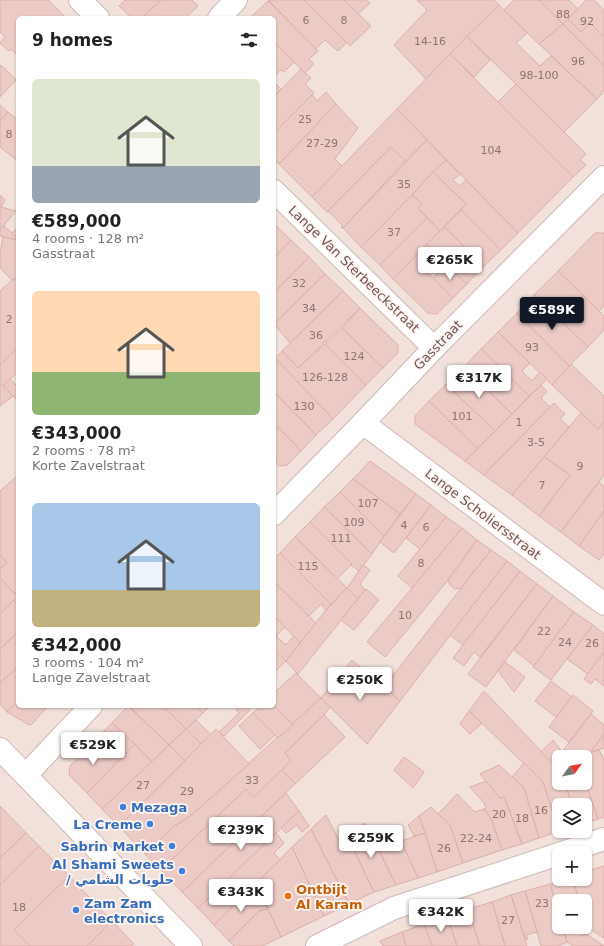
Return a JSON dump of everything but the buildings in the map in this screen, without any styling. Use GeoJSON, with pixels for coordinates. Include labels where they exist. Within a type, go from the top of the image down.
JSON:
{"type":"FeatureCollection","features":[{"type":"Feature","properties":{"kind":"street"},"geometry":{"type":"LineString","coordinates":[[80,0],[96,16]]}},
{"type":"Feature","properties":{"kind":"street"},"geometry":{"type":"LineString","coordinates":[[221,16],[236,0]]}},
{"type":"Feature","properties":{"kind":"street","name":"Gasstraat"},"geometry":{"type":"LineString","coordinates":[[277,504],[363,424],[434,348],[600,190]]}},
{"type":"Feature","properties":{"kind":"street","name":"Lange Van Sterbeeckstraat"},"geometry":{"type":"LineString","coordinates":[[276,193],[434,348]]}},
{"type":"Feature","properties":{"kind":"street","name":"Lange Scholiersstraat"},"geometry":{"type":"LineString","coordinates":[[363,424],[604,604]]}},
{"type":"Feature","properties":{"kind":"street"},"geometry":{"type":"LineString","coordinates":[[26,775],[89,708]]}},
{"type":"Feature","properties":{"kind":"street"},"geometry":{"type":"LineString","coordinates":[[0,749],[191,946]]}},
{"type":"Feature","properties":{"kind":"street"},"geometry":{"type":"LineString","coordinates":[[582,846],[604,839]]}},
{"type":"Feature","properties":{"kind":"street"},"geometry":{"type":"LineString","coordinates":[[317,946],[394,908],[552,856]]}},
{"type":"Feature","properties":{"kind":"shaded area"},"geometry":{"type":"Polygon","coordinates":[[[0,0],[604,0],[604,946],[0,946],[0,0]]]}},
{"type":"Feature","properties":{"kind":"place","name":"Mezaga"},"geometry":{"type":"Point","coordinates":[123,807]}},
{"type":"Feature","properties":{"kind":"place","name":"La Creme"},"geometry":{"type":"Point","coordinates":[150,824]}},
{"type":"Feature","properties":{"kind":"place","name":"Sabrin Market"},"geometry":{"type":"Point","coordinates":[172,846]}},
{"type":"Feature","properties":{"kind":"place","name":"Al Shami Sweets / حلويات الشامي"},"geometry":{"type":"Point","coordinates":[182,871]}},
{"type":"Feature","properties":{"kind":"place","name":"Ontbijt Al Karam"},"geometry":{"type":"Point","coordinates":[288,896]}},
{"type":"Feature","properties":{"kind":"place","name":"Zam Zam electronics"},"geometry":{"type":"Point","coordinates":[76,910]}}]}
